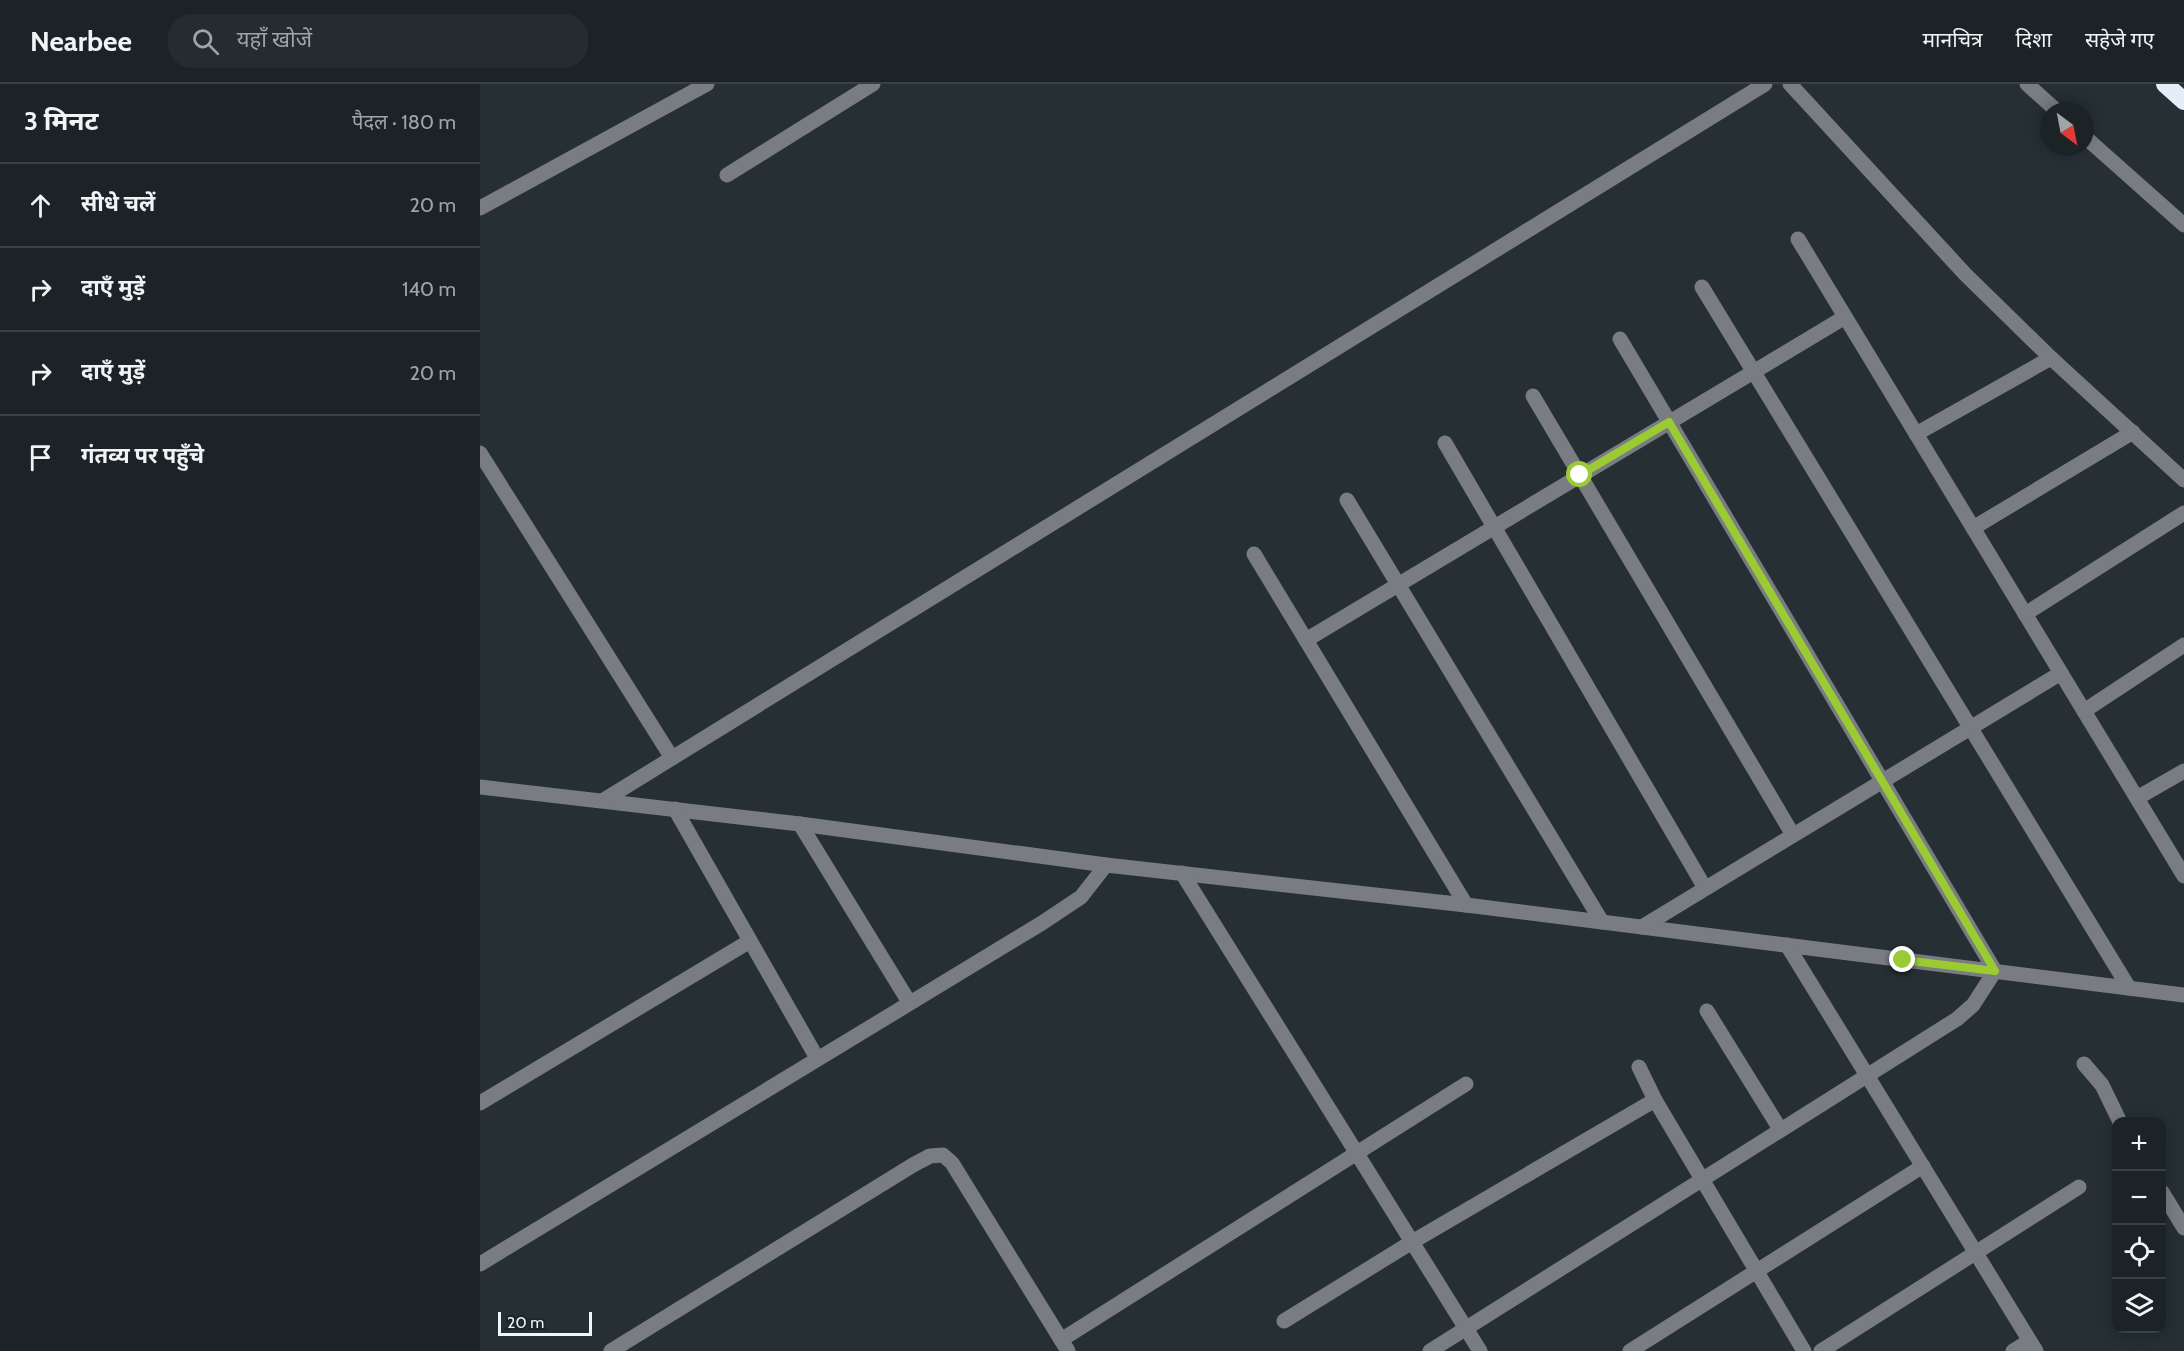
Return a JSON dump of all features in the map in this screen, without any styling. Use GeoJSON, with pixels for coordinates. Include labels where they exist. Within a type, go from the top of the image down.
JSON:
{"type":"FeatureCollection","features":[{"type":"Feature","properties":{"kind":"highway"},"geometry":{"type":"LineString","coordinates":[[2165,84],[2184,101]]}},
{"type":"Feature","properties":{"kind":"street"},"geometry":{"type":"LineString","coordinates":[[480,208],[707,84]]}},
{"type":"Feature","properties":{"kind":"street"},"geometry":{"type":"LineString","coordinates":[[727,175],[873,84]]}},
{"type":"Feature","properties":{"kind":"street"},"geometry":{"type":"LineString","coordinates":[[604,800],[1765,84]]}},
{"type":"Feature","properties":{"kind":"street"},"geometry":{"type":"LineString","coordinates":[[1790,84],[1965,274],[2051,358],[2184,480]]}},
{"type":"Feature","properties":{"kind":"street"},"geometry":{"type":"LineString","coordinates":[[2027,84],[2047,102]]}},
{"type":"Feature","properties":{"kind":"street"},"geometry":{"type":"LineString","coordinates":[[2094,145],[2184,225]]}},
{"type":"Feature","properties":{"kind":"street"},"geometry":{"type":"LineString","coordinates":[[1798,239],[2184,876]]}},
{"type":"Feature","properties":{"kind":"street"},"geometry":{"type":"LineString","coordinates":[[1702,287],[2129,988]]}},
{"type":"Feature","properties":{"kind":"street"},"geometry":{"type":"LineString","coordinates":[[1306,640],[1845,317]]}},
{"type":"Feature","properties":{"kind":"street"},"geometry":{"type":"LineString","coordinates":[[1620,339],[1995,971]]}},
{"type":"Feature","properties":{"kind":"street"},"geometry":{"type":"LineString","coordinates":[[1916,434],[2051,358]]}},
{"type":"Feature","properties":{"kind":"street"},"geometry":{"type":"LineString","coordinates":[[1533,396],[1793,835]]}},
{"type":"Feature","properties":{"kind":"street"},"geometry":{"type":"LineString","coordinates":[[1973,528],[2133,432]]}},
{"type":"Feature","properties":{"kind":"street"},"geometry":{"type":"LineString","coordinates":[[1445,442],[1705,888]]}},
{"type":"Feature","properties":{"kind":"street"},"geometry":{"type":"LineString","coordinates":[[480,453],[672,758]]}},
{"type":"Feature","properties":{"kind":"street"},"geometry":{"type":"LineString","coordinates":[[1347,500],[1602,922]]}},
{"type":"Feature","properties":{"kind":"street"},"geometry":{"type":"LineString","coordinates":[[2025,614],[2184,513]]}},
{"type":"Feature","properties":{"kind":"street"},"geometry":{"type":"LineString","coordinates":[[1254,554],[1466,905]]}},
{"type":"Feature","properties":{"kind":"street"},"geometry":{"type":"LineString","coordinates":[[2084,711],[2184,645]]}},
{"type":"Feature","properties":{"kind":"street"},"geometry":{"type":"LineString","coordinates":[[1642,927],[2061,673]]}},
{"type":"Feature","properties":{"kind":"street"},"geometry":{"type":"LineString","coordinates":[[2137,798],[2184,771]]}},
{"type":"Feature","properties":{"kind":"street"},"geometry":{"type":"LineString","coordinates":[[480,787],[800,824],[1106,865],[1466,905],[2129,988],[2183,997]]}},
{"type":"Feature","properties":{"kind":"street"},"geometry":{"type":"LineString","coordinates":[[675,809],[817,1058]]}},
{"type":"Feature","properties":{"kind":"street"},"geometry":{"type":"LineString","coordinates":[[800,824],[909,1002]]}},
{"type":"Feature","properties":{"kind":"street"},"geometry":{"type":"LineString","coordinates":[[480,1264],[1042,923],[1081,897],[1106,865]]}},
{"type":"Feature","properties":{"kind":"street"},"geometry":{"type":"LineString","coordinates":[[1182,873],[1480,1351]]}},
{"type":"Feature","properties":{"kind":"street"},"geometry":{"type":"LineString","coordinates":[[480,1103],[750,941]]}},
{"type":"Feature","properties":{"kind":"street"},"geometry":{"type":"LineString","coordinates":[[1787,945],[2032,1346],[2013,1351]]}},
{"type":"Feature","properties":{"kind":"street"},"geometry":{"type":"LineString","coordinates":[[1430,1351],[1957,1019],[1973,1005],[1995,971]]}},
{"type":"Feature","properties":{"kind":"street"},"geometry":{"type":"LineString","coordinates":[[1707,1011],[1780,1129]]}},
{"type":"Feature","properties":{"kind":"street"},"geometry":{"type":"LineString","coordinates":[[2084,1064],[2102,1086],[2118,1117]]}},
{"type":"Feature","properties":{"kind":"street"},"geometry":{"type":"LineString","coordinates":[[1639,1067],[1655,1100],[1804,1351]]}},
{"type":"Feature","properties":{"kind":"street"},"geometry":{"type":"LineString","coordinates":[[611,1351],[913,1164],[930,1156],[943,1155],[952,1164],[1065,1346],[1357,1153],[1466,1084]]}},
{"type":"Feature","properties":{"kind":"street"},"geometry":{"type":"LineString","coordinates":[[1284,1321],[1412,1242],[1655,1100]]}},
{"type":"Feature","properties":{"kind":"street"},"geometry":{"type":"LineString","coordinates":[[1630,1351],[1923,1167]]}},
{"type":"Feature","properties":{"kind":"street"},"geometry":{"type":"LineString","coordinates":[[1821,1351],[2079,1187]]}},
{"type":"Feature","properties":{"kind":"street"},"geometry":{"type":"LineString","coordinates":[[2166,1199],[2184,1228]]}},
{"type":"Feature","properties":{"kind":"route"},"geometry":{"type":"LineString","coordinates":[[1580,475],[1669,422],[1995,971],[1903,960]]}}]}
